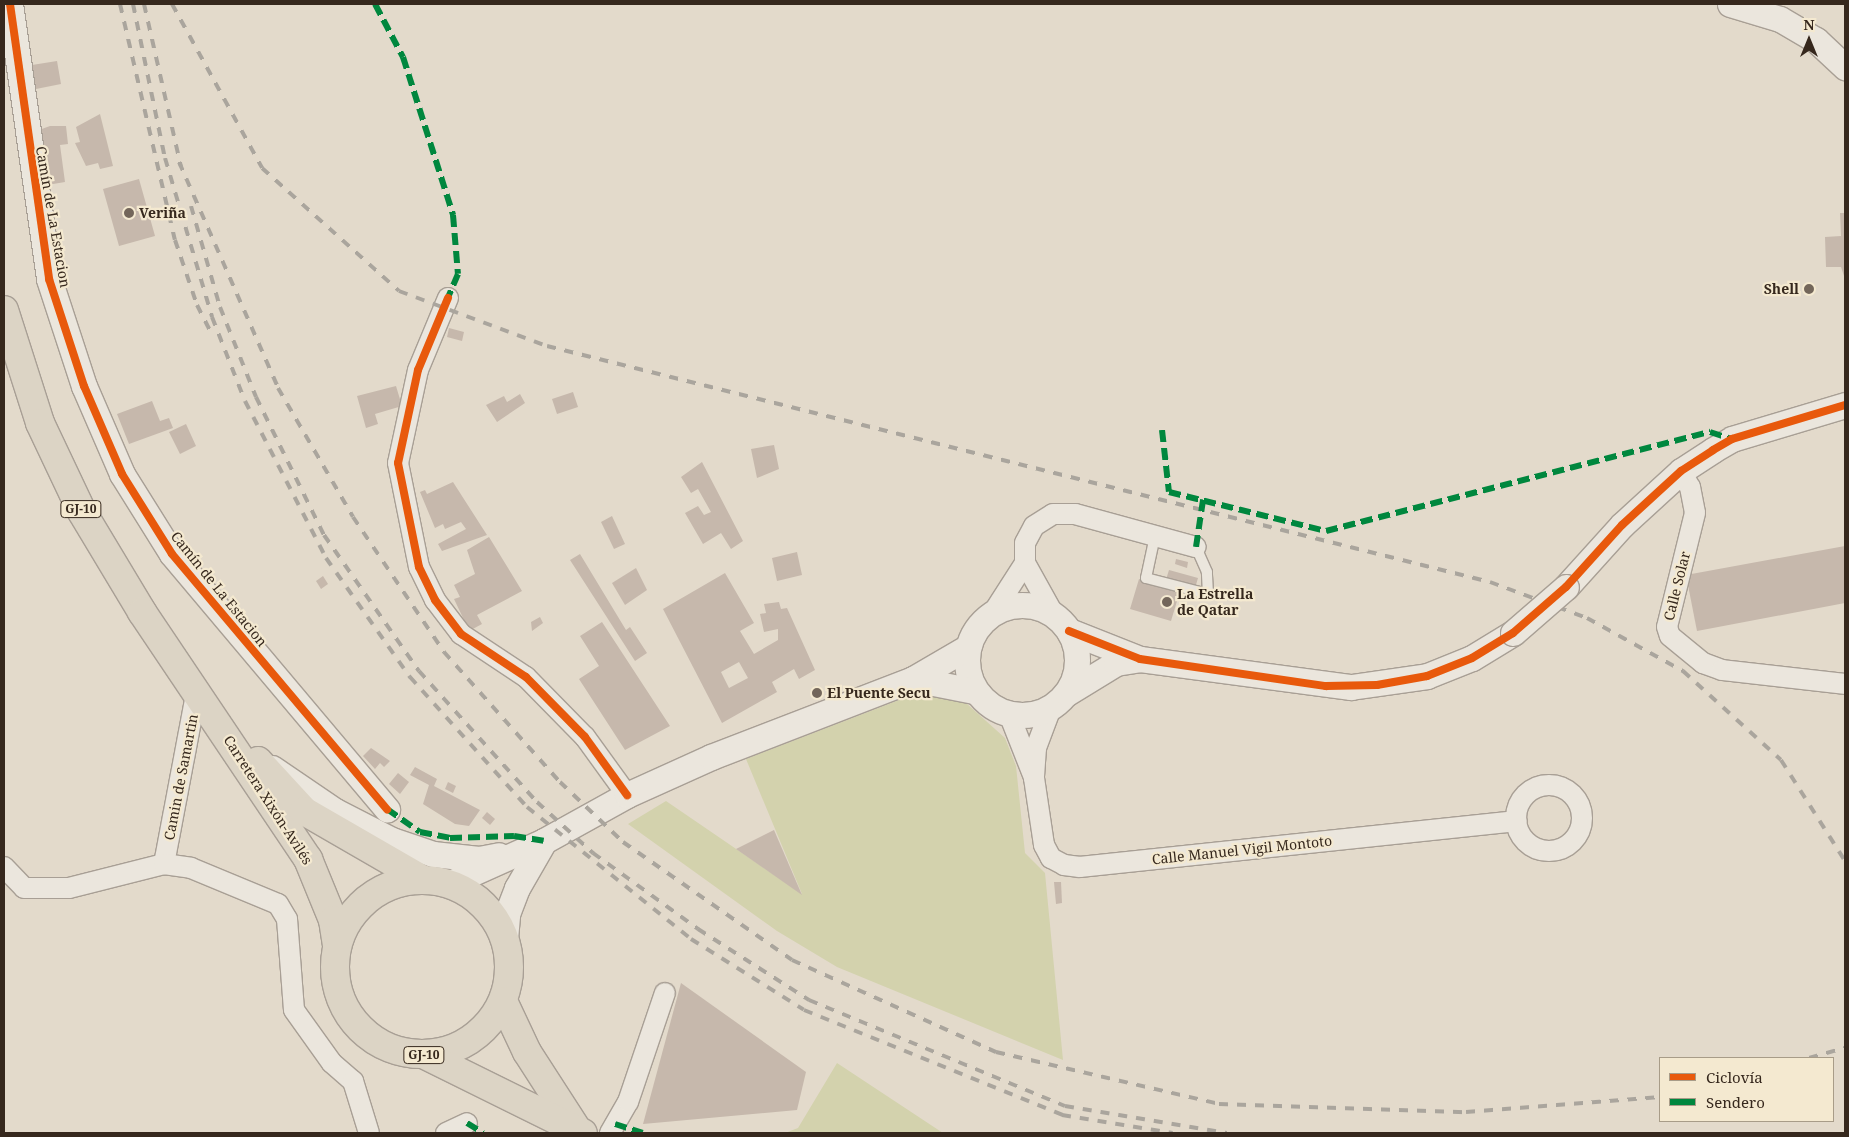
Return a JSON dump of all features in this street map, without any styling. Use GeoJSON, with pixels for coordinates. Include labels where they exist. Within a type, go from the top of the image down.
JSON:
{"type":"FeatureCollection","features":[{"type":"Feature","properties":{"kind":"highway","name":"Carretera Xixón-Avilés"},"geometry":{"type":"LineString","coordinates":[[4,310],[40,423],[82,512],[142,612],[197,689],[308,859],[333,920],[337,945]]}},
{"type":"Feature","properties":{"kind":"highway","name":"Carretera Xixón-Avilés"},"geometry":{"type":"LineString","coordinates":[[197,689],[304,811],[435,882]]}},
{"type":"Feature","properties":{"kind":"highway","name":"GJ-10"},"geometry":{"type":"LineString","coordinates":[[398,882],[435,882],[474,895],[505,939],[509,967],[503,1001],[486,1027],[457,1047],[425,1055],[396,1053],[367,1037],[346,1013],[336,983],[337,945],[349,916],[372,894],[398,882]]}},
{"type":"Feature","properties":{"kind":"highway","name":"GJ-10"},"geometry":{"type":"LineString","coordinates":[[503,1001],[527,1052],[581,1132]]}},
{"type":"Feature","properties":{"kind":"highway","name":"GJ-10"},"geometry":{"type":"LineString","coordinates":[[425,1055],[581,1132]]}},
{"type":"Feature","properties":{"kind":"street","name":"Camín de La Estacion"},"geometry":{"type":"LineString","coordinates":[[10,4],[49,279],[84,386],[122,474],[172,554],[387,809]]}},
{"type":"Feature","properties":{"kind":"street"},"geometry":{"type":"LineString","coordinates":[[1730,4],[1780,19],[1816,40],[1845,67]]}},
{"type":"Feature","properties":{"kind":"street"},"geometry":{"type":"LineString","coordinates":[[448,298],[418,370],[398,462],[419,567],[434,600],[461,634],[526,678],[585,737],[627,795]]}},
{"type":"Feature","properties":{"kind":"street"},"geometry":{"type":"LineString","coordinates":[[913,679],[974,691],[1009,714],[1030,715],[1059,700],[1116,663],[1140,659],[1352,687],[1427,676],[1472,658],[1513,633],[1566,587],[1622,525],[1681,471],[1732,439],[1845,404]]}},
{"type":"Feature","properties":{"kind":"street","name":"Calle Solar"},"geometry":{"type":"LineString","coordinates":[[1681,471],[1690,487],[1695,513],[1667,627],[1670,636],[1703,663],[1722,670],[1845,684]]}},
{"type":"Feature","properties":{"kind":"street"},"geometry":{"type":"LineString","coordinates":[[1059,700],[1076,673],[1077,652],[1062,623],[1025,563],[1025,543],[1034,526],[1053,514],[1075,514],[1196,547]]}},
{"type":"Feature","properties":{"kind":"street"},"geometry":{"type":"LineString","coordinates":[[974,691],[967,669],[968,648],[977,628],[993,613],[1025,563]]}},
{"type":"Feature","properties":{"kind":"street"},"geometry":{"type":"LineString","coordinates":[[993,613],[1013,606],[1035,606],[1062,623],[1140,659]]}},
{"type":"Feature","properties":{"kind":"street"},"geometry":{"type":"LineString","coordinates":[[435,882],[533,845],[627,795],[720,753],[913,679],[968,648]]}},
{"type":"Feature","properties":{"kind":"street","name":"Camin de Samartin"},"geometry":{"type":"LineString","coordinates":[[164,864],[197,689]]}},
{"type":"Feature","properties":{"kind":"street","name":"Calle Manuel Vigil Montoto"},"geometry":{"type":"LineString","coordinates":[[1059,700],[1036,748],[1034,778],[1044,845],[1051,858],[1080,867],[1517,822]]}},
{"type":"Feature","properties":{"kind":"street","name":"Calle Manuel Vigil Montoto"},"geometry":{"type":"LineString","coordinates":[[1009,714],[1034,778]]}},
{"type":"Feature","properties":{"kind":"street"},"geometry":{"type":"LineString","coordinates":[[254,756],[335,811],[392,840],[432,854],[479,859],[533,845]]}},
{"type":"Feature","properties":{"kind":"street"},"geometry":{"type":"LineString","coordinates":[[505,939],[507,914],[533,845]]}},
{"type":"Feature","properties":{"kind":"street"},"geometry":{"type":"LineString","coordinates":[[4,867],[24,888],[69,888],[164,864],[191,868],[278,904],[287,919],[294,1010],[332,1063],[353,1081],[369,1133]]}},
{"type":"Feature","properties":{"kind":"street"},"geometry":{"type":"LineString","coordinates":[[610,1133],[628,1102],[665,993]]}},
{"type":"Feature","properties":{"kind":"street"},"geometry":{"type":"LineString","coordinates":[[446,1133],[467,1123]]}},
{"type":"Feature","properties":{"kind":"lane"},"geometry":{"type":"LineString","coordinates":[[1155,536],[1146,578],[1208,594],[1207,572],[1196,547]]}},
{"type":"Feature","properties":{"kind":"green space"},"geometry":{"type":"Polygon","coordinates":[[[930,693],[966,703],[1005,738],[1016,766],[1025,853],[1045,873],[1063,1060],[837,967],[777,931],[628,824],[666,801],[802,894],[746,759],[907,697],[930,693]]]}},
{"type":"Feature","properties":{"kind":"green space"},"geometry":{"type":"Polygon","coordinates":[[[837,1063],[943,1133],[785,1133],[798,1128],[837,1063]]]}},
{"type":"Feature","properties":{"kind":"building"},"geometry":{"type":"Polygon","coordinates":[[[57,61],[61,84],[36,89],[32,65],[57,61]]]}},
{"type":"Feature","properties":{"kind":"building"},"geometry":{"type":"Polygon","coordinates":[[[100,114],[113,166],[100,169],[98,163],[86,166],[75,143],[80,142],[76,127],[100,114]]]}},
{"type":"Feature","properties":{"kind":"building"},"geometry":{"type":"Polygon","coordinates":[[[50,126],[66,126],[68,144],[60,145],[65,182],[47,185],[39,130],[50,126]]]}},
{"type":"Feature","properties":{"kind":"building","name":"Veriña"},"geometry":{"type":"Polygon","coordinates":[[[139,179],[155,236],[119,246],[103,189],[139,179]]]}},
{"type":"Feature","properties":{"kind":"building"},"geometry":{"type":"Polygon","coordinates":[[[1840,213],[1845,213],[1845,279],[1841,267],[1826,267],[1825,237],[1841,236],[1840,213]]]}},
{"type":"Feature","properties":{"kind":"building"},"geometry":{"type":"Polygon","coordinates":[[[449,328],[464,332],[462,341],[447,337],[449,328]]]}},
{"type":"Feature","properties":{"kind":"building"},"geometry":{"type":"Polygon","coordinates":[[[396,386],[402,406],[375,414],[378,424],[366,428],[357,396],[396,386]]]}},
{"type":"Feature","properties":{"kind":"building"},"geometry":{"type":"Polygon","coordinates":[[[573,392],[578,407],[557,414],[552,399],[573,392]]]}},
{"type":"Feature","properties":{"kind":"building"},"geometry":{"type":"Polygon","coordinates":[[[520,394],[525,403],[497,422],[486,405],[504,396],[507,402],[520,394]]]}},
{"type":"Feature","properties":{"kind":"building"},"geometry":{"type":"Polygon","coordinates":[[[152,401],[160,421],[169,418],[173,428],[129,444],[117,414],[152,401]]]}},
{"type":"Feature","properties":{"kind":"building"},"geometry":{"type":"Polygon","coordinates":[[[186,424],[196,446],[180,454],[169,432],[186,424]]]}},
{"type":"Feature","properties":{"kind":"building"},"geometry":{"type":"Polygon","coordinates":[[[774,445],[779,469],[757,478],[751,449],[774,445]]]}},
{"type":"Feature","properties":{"kind":"building"},"geometry":{"type":"Polygon","coordinates":[[[702,462],[743,541],[731,549],[721,533],[703,544],[685,513],[698,506],[704,515],[711,512],[698,489],[691,493],[681,477],[702,462]]]}},
{"type":"Feature","properties":{"kind":"building"},"geometry":{"type":"Polygon","coordinates":[[[453,482],[487,535],[442,551],[438,544],[466,529],[461,522],[445,529],[443,524],[435,528],[420,492],[425,490],[427,494],[453,482]]]}},
{"type":"Feature","properties":{"kind":"building"},"geometry":{"type":"Polygon","coordinates":[[[612,516],[625,544],[614,549],[601,522],[612,516]]]}},
{"type":"Feature","properties":{"kind":"building"},"geometry":{"type":"Polygon","coordinates":[[[489,537],[522,591],[477,615],[482,624],[469,631],[461,622],[464,620],[454,599],[460,597],[454,585],[475,574],[467,550],[489,537]]]}},
{"type":"Feature","properties":{"kind":"building"},"geometry":{"type":"Polygon","coordinates":[[[1845,546],[1845,603],[1697,631],[1686,575],[1845,546]]]}},
{"type":"Feature","properties":{"kind":"building"},"geometry":{"type":"Polygon","coordinates":[[[797,552],[802,575],[777,581],[772,558],[797,552]]]}},
{"type":"Feature","properties":{"kind":"building"},"geometry":{"type":"Polygon","coordinates":[[[580,554],[626,630],[630,627],[647,653],[635,661],[570,560],[580,554]]]}},
{"type":"Feature","properties":{"kind":"building"},"geometry":{"type":"Polygon","coordinates":[[[1176,559],[1188,562],[1187,568],[1175,564],[1176,559]]]}},
{"type":"Feature","properties":{"kind":"building"},"geometry":{"type":"Polygon","coordinates":[[[636,568],[647,590],[625,605],[612,583],[636,568]]]}},
{"type":"Feature","properties":{"kind":"building"},"geometry":{"type":"Polygon","coordinates":[[[1169,570],[1198,578],[1193,595],[1180,591],[1171,621],[1130,609],[1139,579],[1164,586],[1169,570]]]}},
{"type":"Feature","properties":{"kind":"building"},"geometry":{"type":"Polygon","coordinates":[[[725,573],[754,623],[740,631],[754,654],[778,640],[778,629],[764,632],[760,614],[766,613],[764,604],[779,602],[781,609],[787,608],[815,670],[799,679],[794,669],[772,682],[777,692],[722,723],[663,609],[725,573]],[[739,662],[721,672],[729,688],[748,678],[739,662]]]}},
{"type":"Feature","properties":{"kind":"building"},"geometry":{"type":"Polygon","coordinates":[[[323,576],[328,584],[321,589],[316,581],[323,576]]]}},
{"type":"Feature","properties":{"kind":"building"},"geometry":{"type":"Polygon","coordinates":[[[540,617],[543,623],[532,631],[531,622],[540,617]]]}},
{"type":"Feature","properties":{"kind":"building"},"geometry":{"type":"Polygon","coordinates":[[[602,622],[670,726],[625,750],[579,679],[599,666],[580,636],[602,622]]]}},
{"type":"Feature","properties":{"kind":"building"},"geometry":{"type":"Polygon","coordinates":[[[371,748],[390,761],[384,767],[380,763],[375,769],[363,756],[371,748]]]}},
{"type":"Feature","properties":{"kind":"building"},"geometry":{"type":"Polygon","coordinates":[[[415,767],[437,779],[434,786],[480,810],[469,826],[455,824],[423,804],[429,785],[410,775],[415,767]]]}},
{"type":"Feature","properties":{"kind":"building"},"geometry":{"type":"Polygon","coordinates":[[[398,773],[409,782],[400,794],[389,784],[398,773]]]}},
{"type":"Feature","properties":{"kind":"building"},"geometry":{"type":"Polygon","coordinates":[[[448,782],[456,786],[453,793],[445,789],[448,782]]]}},
{"type":"Feature","properties":{"kind":"building"},"geometry":{"type":"Polygon","coordinates":[[[487,812],[495,819],[490,825],[482,818],[487,812]]]}},
{"type":"Feature","properties":{"kind":"building"},"geometry":{"type":"Polygon","coordinates":[[[774,830],[802,895],[736,849],[774,830]]]}},
{"type":"Feature","properties":{"kind":"building"},"geometry":{"type":"Polygon","coordinates":[[[1054,882],[1061,882],[1062,903],[1056,904],[1054,882]]]}},
{"type":"Feature","properties":{"kind":"building"},"geometry":{"type":"Polygon","coordinates":[[[681,983],[806,1072],[797,1110],[643,1124],[681,983]]]}},
{"type":"Feature","properties":{"kind":"railway"},"geometry":{"type":"LineString","coordinates":[[120,4],[175,240],[197,305],[211,332]]}},
{"type":"Feature","properties":{"kind":"railway"},"geometry":{"type":"LineString","coordinates":[[133,4],[165,158],[212,317],[245,401],[326,558],[410,677],[527,807],[691,939],[804,1010],[1062,1115],[1173,1133]]}},
{"type":"Feature","properties":{"kind":"railway"},"geometry":{"type":"LineString","coordinates":[[144,4],[181,167]]}},
{"type":"Feature","properties":{"kind":"railway"},"geometry":{"type":"LineString","coordinates":[[172,4],[262,168],[399,291],[547,346],[1490,582],[1587,618],[1683,671],[1781,760],[1845,861]]}},
{"type":"Feature","properties":{"kind":"railway"},"geometry":{"type":"LineString","coordinates":[[179,162],[278,388],[353,517],[444,652],[560,782],[623,842],[792,960],[996,1052],[1219,1104],[1466,1112],[1659,1097]]}},
{"type":"Feature","properties":{"kind":"railway"},"geometry":{"type":"LineString","coordinates":[[191,206],[220,307],[256,397],[324,535],[419,671],[537,802],[593,853],[698,929],[809,1000],[1065,1106],[1227,1133]]}},
{"type":"Feature","properties":{"kind":"railway"},"geometry":{"type":"LineString","coordinates":[[1813,1057],[1845,1048]]}},
{"type":"Feature","properties":{"kind":"marked path"},"geometry":{"type":"LineString","coordinates":[[375,4],[403,57],[453,215],[458,274],[448,298]]}},
{"type":"Feature","properties":{"kind":"marked path"},"geometry":{"type":"LineString","coordinates":[[1162,430],[1169,492],[1326,531],[1710,432],[1732,439]]}},
{"type":"Feature","properties":{"kind":"marked path"},"geometry":{"type":"LineString","coordinates":[[1196,547],[1203,500]]}},
{"type":"Feature","properties":{"kind":"marked path"},"geometry":{"type":"LineString","coordinates":[[387,809],[420,832],[450,838],[514,836],[544,841]]}},
{"type":"Feature","properties":{"kind":"marked path"},"geometry":{"type":"LineString","coordinates":[[467,1123],[483,1133]]}},
{"type":"Feature","properties":{"kind":"marked path"},"geometry":{"type":"LineString","coordinates":[[615,1124],[643,1133]]}},
{"type":"Feature","properties":{"kind":"cycle path"},"geometry":{"type":"LineString","coordinates":[[10,4],[49,279],[84,386],[122,474],[172,554],[387,809]]}},
{"type":"Feature","properties":{"kind":"cycle path"},"geometry":{"type":"LineString","coordinates":[[448,298],[418,370],[398,463],[419,567],[435,600],[461,634],[526,677],[585,737],[627,795]]}},
{"type":"Feature","properties":{"kind":"cycle path"},"geometry":{"type":"LineString","coordinates":[[1069,631],[1140,659],[1326,686],[1377,685],[1427,676],[1472,658],[1513,633],[1566,587],[1622,525],[1681,471],[1713,450],[1732,439],[1845,405]]}},
{"type":"Feature","properties":{"kind":"place","name":"Veriña"},"geometry":{"type":"Point","coordinates":[129,213]}},
{"type":"Feature","properties":{"kind":"place","name":"Shell"},"geometry":{"type":"Point","coordinates":[1809,289]}},
{"type":"Feature","properties":{"kind":"place","name":"La Estrella de Qatar"},"geometry":{"type":"Point","coordinates":[1167,602]}},
{"type":"Feature","properties":{"kind":"place","name":"El Puente Secu"},"geometry":{"type":"Point","coordinates":[817,693]}}]}
